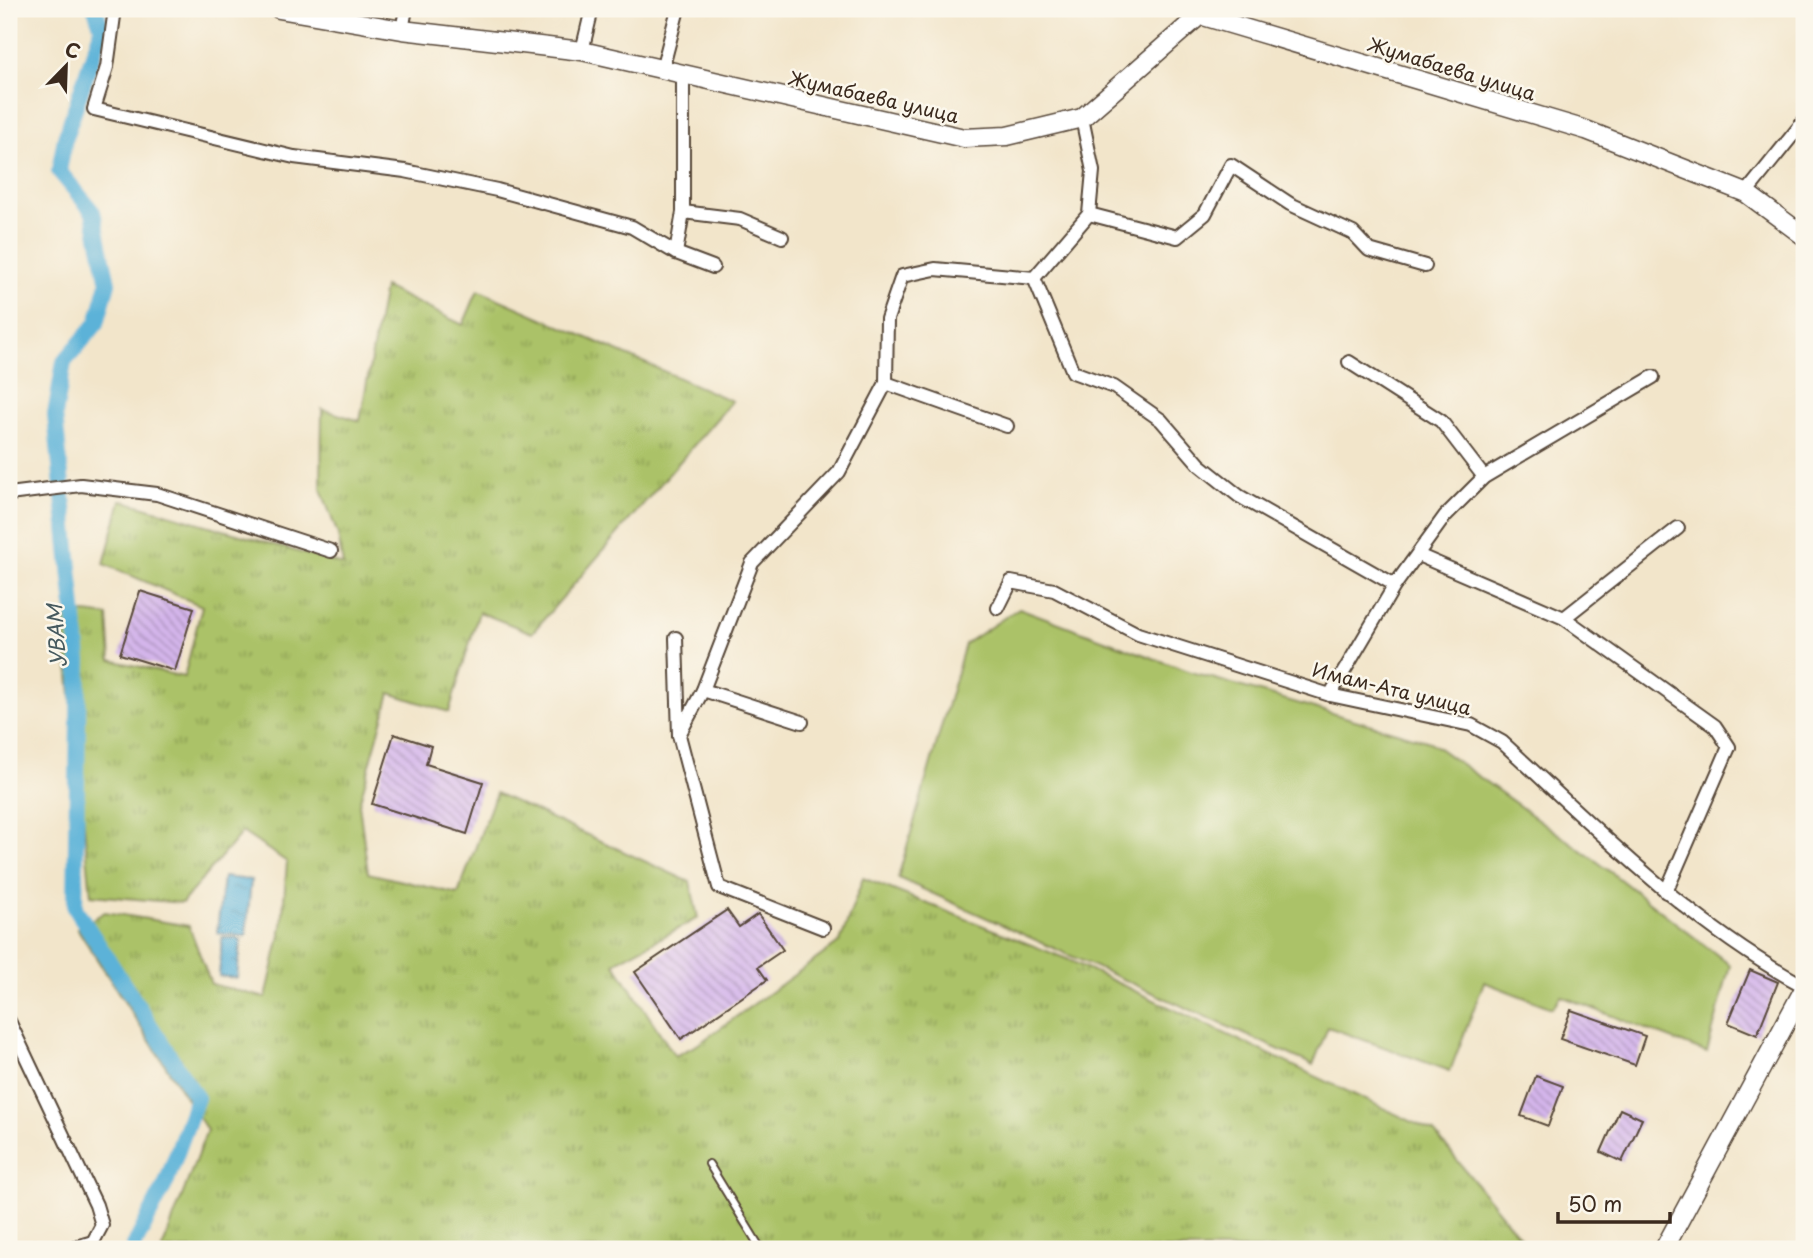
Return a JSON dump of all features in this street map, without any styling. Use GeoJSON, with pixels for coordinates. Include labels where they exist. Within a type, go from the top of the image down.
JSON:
{"type":"FeatureCollection","features":[{"type":"Feature","properties":{"kind":"street"},"geometry":{"type":"LineString","coordinates":[[115,9],[107,67],[93,109],[295,157],[405,171],[496,190],[632,227],[676,253],[713,267]]}},
{"type":"Feature","properties":{"kind":"street","name":"Жумабаева улица"},"geometry":{"type":"LineString","coordinates":[[279,9],[402,30],[582,51],[964,138],[1007,136],[1083,118],[1199,12],[1587,130],[1746,193],[1804,236]]}},
{"type":"Feature","properties":{"kind":"street"},"geometry":{"type":"LineString","coordinates":[[402,30],[406,9]]}},
{"type":"Feature","properties":{"kind":"street"},"geometry":{"type":"LineString","coordinates":[[582,51],[592,9]]}},
{"type":"Feature","properties":{"kind":"street"},"geometry":{"type":"LineString","coordinates":[[662,70],[678,9]]}},
{"type":"Feature","properties":{"kind":"street"},"geometry":{"type":"LineString","coordinates":[[676,253],[683,212],[683,74]]}},
{"type":"Feature","properties":{"kind":"street"},"geometry":{"type":"LineString","coordinates":[[1034,278],[1089,214],[1093,171],[1083,118]]}},
{"type":"Feature","properties":{"kind":"street"},"geometry":{"type":"LineString","coordinates":[[1746,193],[1804,121]]}},
{"type":"Feature","properties":{"kind":"street"},"geometry":{"type":"LineString","coordinates":[[1089,214],[1177,237],[1205,215],[1231,165],[1290,204],[1353,233],[1369,250],[1425,266]]}},
{"type":"Feature","properties":{"kind":"street"},"geometry":{"type":"LineString","coordinates":[[683,212],[740,219],[782,237]]}},
{"type":"Feature","properties":{"kind":"street"},"geometry":{"type":"LineString","coordinates":[[680,735],[703,690],[752,563],[839,472],[886,383],[887,318],[902,276],[935,269],[1034,278]]}},
{"type":"Feature","properties":{"kind":"street"},"geometry":{"type":"LineString","coordinates":[[1034,278],[1073,372],[1114,387],[1161,420],[1199,465],[1239,496],[1395,585]]}},
{"type":"Feature","properties":{"kind":"street"},"geometry":{"type":"LineString","coordinates":[[1349,362],[1441,421],[1484,477]]}},
{"type":"Feature","properties":{"kind":"street"},"geometry":{"type":"LineString","coordinates":[[1330,695],[1395,585],[1445,516],[1484,477],[1654,377]]}},
{"type":"Feature","properties":{"kind":"street"},"geometry":{"type":"LineString","coordinates":[[886,383],[1007,426]]}},
{"type":"Feature","properties":{"kind":"street"},"geometry":{"type":"LineString","coordinates":[[9,494],[81,485],[157,494],[331,551]]}},
{"type":"Feature","properties":{"kind":"street"},"geometry":{"type":"LineString","coordinates":[[1564,618],[1678,528]]}},
{"type":"Feature","properties":{"kind":"street"},"geometry":{"type":"LineString","coordinates":[[1418,555],[1564,618],[1715,726],[1730,747],[1666,892]]}},
{"type":"Feature","properties":{"kind":"street","name":"Имам-Ата улица"},"geometry":{"type":"LineString","coordinates":[[998,608],[1011,582],[1054,590],[1138,634],[1330,695],[1471,725],[1502,742],[1666,892],[1773,970],[1804,988]]}},
{"type":"Feature","properties":{"kind":"street"},"geometry":{"type":"LineString","coordinates":[[676,638],[680,735],[719,887],[823,928]]}},
{"type":"Feature","properties":{"kind":"street"},"geometry":{"type":"LineString","coordinates":[[703,690],[802,722]]}},
{"type":"Feature","properties":{"kind":"street"},"geometry":{"type":"LineString","coordinates":[[1664,1249],[1804,988]]}},
{"type":"Feature","properties":{"kind":"street"},"geometry":{"type":"LineString","coordinates":[[9,1021],[96,1205],[102,1225],[93,1242],[69,1249]]}},
{"type":"Feature","properties":{"kind":"lane"},"geometry":{"type":"LineString","coordinates":[[709,1164],[761,1249]]}},
{"type":"Feature","properties":{"kind":"green space"},"geometry":{"type":"Polygon","coordinates":[[[384,287],[463,325],[478,290],[732,401],[532,633],[479,612],[449,712],[390,693],[359,804],[368,873],[458,894],[496,793],[690,882],[698,918],[614,963],[675,1056],[697,1045],[840,942],[863,878],[1067,959],[1434,1132],[1530,1249],[162,1249],[207,1130],[77,928],[105,912],[189,926],[211,984],[266,998],[282,926],[287,862],[242,832],[182,903],[91,895],[63,614],[108,616],[111,660],[184,677],[202,606],[104,564],[121,500],[343,565],[338,535],[321,489],[322,409],[360,421],[384,287]]]}},
{"type":"Feature","properties":{"kind":"green space"},"geometry":{"type":"Polygon","coordinates":[[[1019,608],[1188,671],[1430,742],[1599,863],[1730,965],[1707,1053],[1561,996],[1552,1008],[1484,982],[1450,1071],[1328,1027],[1313,1065],[898,878],[965,644],[1019,608]]]}},
{"type":"Feature","properties":{"kind":"water"},"geometry":{"type":"Polygon","coordinates":[[[223,877],[251,880],[246,936],[217,933],[223,877]]]}},
{"type":"Feature","properties":{"kind":"water"},"geometry":{"type":"Polygon","coordinates":[[[222,937],[241,939],[237,978],[219,976],[222,937]]]}},
{"type":"Feature","properties":{"kind":"building"},"geometry":{"type":"Polygon","coordinates":[[[140,591],[194,608],[175,671],[120,654],[140,591]]]}},
{"type":"Feature","properties":{"kind":"building"},"geometry":{"type":"Polygon","coordinates":[[[394,734],[431,746],[426,764],[483,782],[467,834],[372,804],[394,734]]]}},
{"type":"Feature","properties":{"kind":"building"},"geometry":{"type":"Polygon","coordinates":[[[727,910],[739,927],[758,914],[783,950],[758,967],[767,980],[681,1039],[635,972],[727,910]]]}},
{"type":"Feature","properties":{"kind":"building"},"geometry":{"type":"Polygon","coordinates":[[[1750,970],[1778,982],[1757,1035],[1728,1023],[1750,970]]]}},
{"type":"Feature","properties":{"kind":"building"},"geometry":{"type":"Polygon","coordinates":[[[1571,1010],[1645,1036],[1635,1065],[1560,1039],[1571,1010]]]}},
{"type":"Feature","properties":{"kind":"building"},"geometry":{"type":"Polygon","coordinates":[[[1536,1076],[1563,1086],[1548,1126],[1521,1116],[1536,1076]]]}},
{"type":"Feature","properties":{"kind":"building"},"geometry":{"type":"Polygon","coordinates":[[[1620,1109],[1642,1119],[1622,1162],[1601,1152],[1620,1109]]]}},
{"type":"Feature","properties":{"kind":"waterway","name":"УВАМ"},"geometry":{"type":"LineString","coordinates":[[95,9],[102,28],[65,138],[59,171],[93,212],[108,283],[97,323],[64,362],[55,415],[79,660],[75,908],[197,1098],[166,1183],[134,1246],[135,1249]]}}]}
